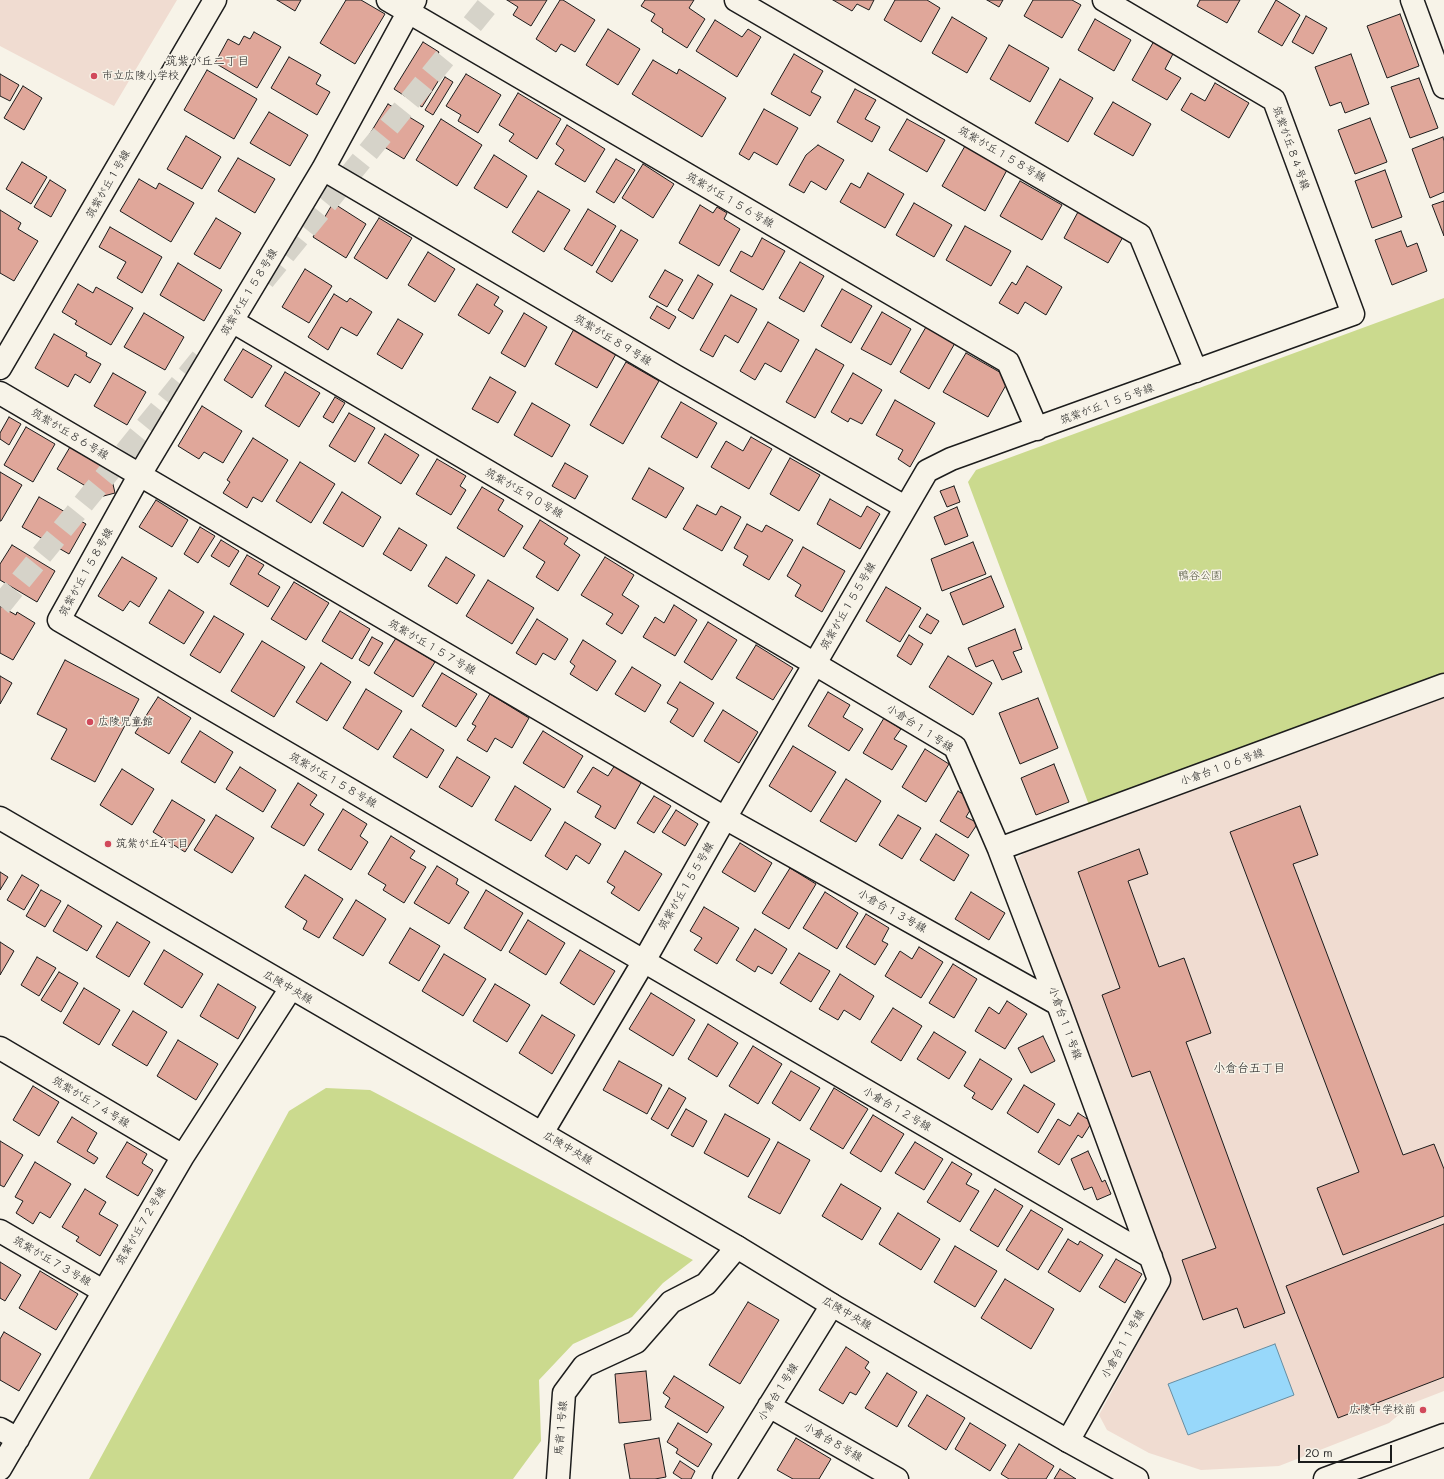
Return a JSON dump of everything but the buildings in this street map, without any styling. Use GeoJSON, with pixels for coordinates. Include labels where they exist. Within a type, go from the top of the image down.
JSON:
{"type":"FeatureCollection","features":[{"type":"Feature","properties":{"kind":"street","name":"筑紫が丘１号線"},"geometry":{"type":"LineString","coordinates":[[0,368],[215,0]]}},
{"type":"Feature","properties":{"kind":"street","name":"筑紫が丘１５６号線"},"geometry":{"type":"LineString","coordinates":[[388,0],[411,6],[1008,362],[1038,429]]}},
{"type":"Feature","properties":{"kind":"street","name":"筑紫が丘１５８号線"},"geometry":{"type":"LineString","coordinates":[[736,0],[1140,235],[1196,371]]}},
{"type":"Feature","properties":{"kind":"street","name":"筑紫が丘８４号線"},"geometry":{"type":"LineString","coordinates":[[1104,0],[1274,100],[1352,314]]}},
{"type":"Feature","properties":{"kind":"street"},"geometry":{"type":"LineString","coordinates":[[1412,0],[1444,87]]}},
{"type":"Feature","properties":{"kind":"street","name":"筑紫が丘１５８号線"},"geometry":{"type":"LineString","coordinates":[[411,6],[323,169],[139,476],[59,620],[644,961]]}},
{"type":"Feature","properties":{"kind":"street","name":"筑紫が丘８９号線"},"geometry":{"type":"LineString","coordinates":[[323,169],[675,376],[905,507]]}},
{"type":"Feature","properties":{"kind":"street","name":"筑紫が丘１５５号線"},"geometry":{"type":"LineString","coordinates":[[542,1133],[644,961],[725,818],[927,471],[951,460],[1352,314]]}},
{"type":"Feature","properties":{"kind":"street","name":"筑紫が丘９０号線"},"geometry":{"type":"LineString","coordinates":[[232,321],[815,664]]}},
{"type":"Feature","properties":{"kind":"street","name":"筑紫が丘８６号線"},"geometry":{"type":"LineString","coordinates":[[0,393],[139,476]]}},
{"type":"Feature","properties":{"kind":"street","name":"筑紫が丘１５７号線"},"geometry":{"type":"LineString","coordinates":[[139,476],[725,818]]}},
{"type":"Feature","properties":{"kind":"street","name":"小倉台１１号線"},"geometry":{"type":"LineString","coordinates":[[815,664],[955,747],[999,849],[1058,1004],[1159,1280],[1068,1442]]}},
{"type":"Feature","properties":{"kind":"street","name":"小倉台１０６号線"},"geometry":{"type":"LineString","coordinates":[[999,849],[1444,685]]}},
{"type":"Feature","properties":{"kind":"street","name":"広陵中央線"},"geometry":{"type":"LineString","coordinates":[[0,818],[737,1247],[832,1305],[1068,1442],[1137,1479]]}},
{"type":"Feature","properties":{"kind":"street","name":"小倉台１３号線"},"geometry":{"type":"LineString","coordinates":[[725,818],[1058,1004]]}},
{"type":"Feature","properties":{"kind":"street","name":"小倉台１２号線"},"geometry":{"type":"LineString","coordinates":[[644,961],[1150,1257]]}},
{"type":"Feature","properties":{"kind":"street","name":"筑紫が丘７２号線"},"geometry":{"type":"LineString","coordinates":[[0,1469],[9,1434],[104,1291],[183,1156],[291,988]]}},
{"type":"Feature","properties":{"kind":"street","name":"筑紫が丘７４号線"},"geometry":{"type":"LineString","coordinates":[[0,1048],[183,1156]]}},
{"type":"Feature","properties":{"kind":"street","name":"筑紫が丘７３号線"},"geometry":{"type":"LineString","coordinates":[[0,1231],[104,1291]]}},
{"type":"Feature","properties":{"kind":"street","name":"馬背１号線"},"geometry":{"type":"LineString","coordinates":[[557,1479],[564,1394],[584,1366],[636,1342],[671,1302],[706,1284],[737,1247]]}},
{"type":"Feature","properties":{"kind":"street","name":"小倉台１号線"},"geometry":{"type":"LineString","coordinates":[[724,1479],[832,1305]]}},
{"type":"Feature","properties":{"kind":"street","name":"小倉台８号線"},"geometry":{"type":"LineString","coordinates":[[769,1406],[897,1479]]}},
{"type":"Feature","properties":{"kind":"street"},"geometry":{"type":"LineString","coordinates":[[1325,1479],[1444,1436]]}},
{"type":"Feature","properties":{"kind":"shaded area","name":"市立広陵小学校"},"geometry":{"type":"Polygon","coordinates":[[[0,0],[177,0],[114,106],[0,46],[0,0]]]}},
{"type":"Feature","properties":{"kind":"shaded area"},"geometry":{"type":"Polygon","coordinates":[[[1444,698],[1444,1391],[1413,1403],[1389,1423],[1279,1466],[1201,1470],[1149,1453],[1107,1430],[1099,1415],[1172,1280],[1017,859],[1025,852],[1444,698]]]}},
{"type":"Feature","properties":{"kind":"green space","name":"鴨谷公園"},"geometry":{"type":"Polygon","coordinates":[[[1444,298],[1444,674],[1089,805],[968,482],[976,470],[1444,298]]]}},
{"type":"Feature","properties":{"kind":"green space"},"geometry":{"type":"Polygon","coordinates":[[[326,1088],[370,1090],[693,1260],[663,1283],[632,1317],[573,1344],[539,1380],[541,1441],[513,1479],[89,1479],[289,1111],[326,1088]]]}},
{"type":"Feature","properties":{"kind":"water"},"geometry":{"type":"Polygon","coordinates":[[[1275,1344],[1294,1395],[1188,1435],[1168,1384],[1275,1344]]]}},
{"type":"Feature","properties":{"kind":"tunnel"},"geometry":{"type":"LineString","coordinates":[[264,280],[492,0]]}},
{"type":"Feature","properties":{"kind":"tunnel"},"geometry":{"type":"LineString","coordinates":[[0,606],[204,355]]}},
{"type":"Feature","properties":{"kind":"place","name":"市立広陵小学校"},"geometry":{"type":"Point","coordinates":[94,76]}},
{"type":"Feature","properties":{"kind":"place","name":"広陵児童館"},"geometry":{"type":"Point","coordinates":[90,722]}},
{"type":"Feature","properties":{"kind":"place","name":"筑紫が丘4丁目"},"geometry":{"type":"Point","coordinates":[108,844]}},
{"type":"Feature","properties":{"kind":"place","name":"広陵中学校前"},"geometry":{"type":"Point","coordinates":[1423,1410]}},
{"type":"Feature","properties":{"kind":"district","name":"筑紫が丘二丁目"},"geometry":{"type":"Point","coordinates":[207,61]}},
{"type":"Feature","properties":{"kind":"district","name":"小倉台五丁目"},"geometry":{"type":"Point","coordinates":[1249,1068]}}]}
